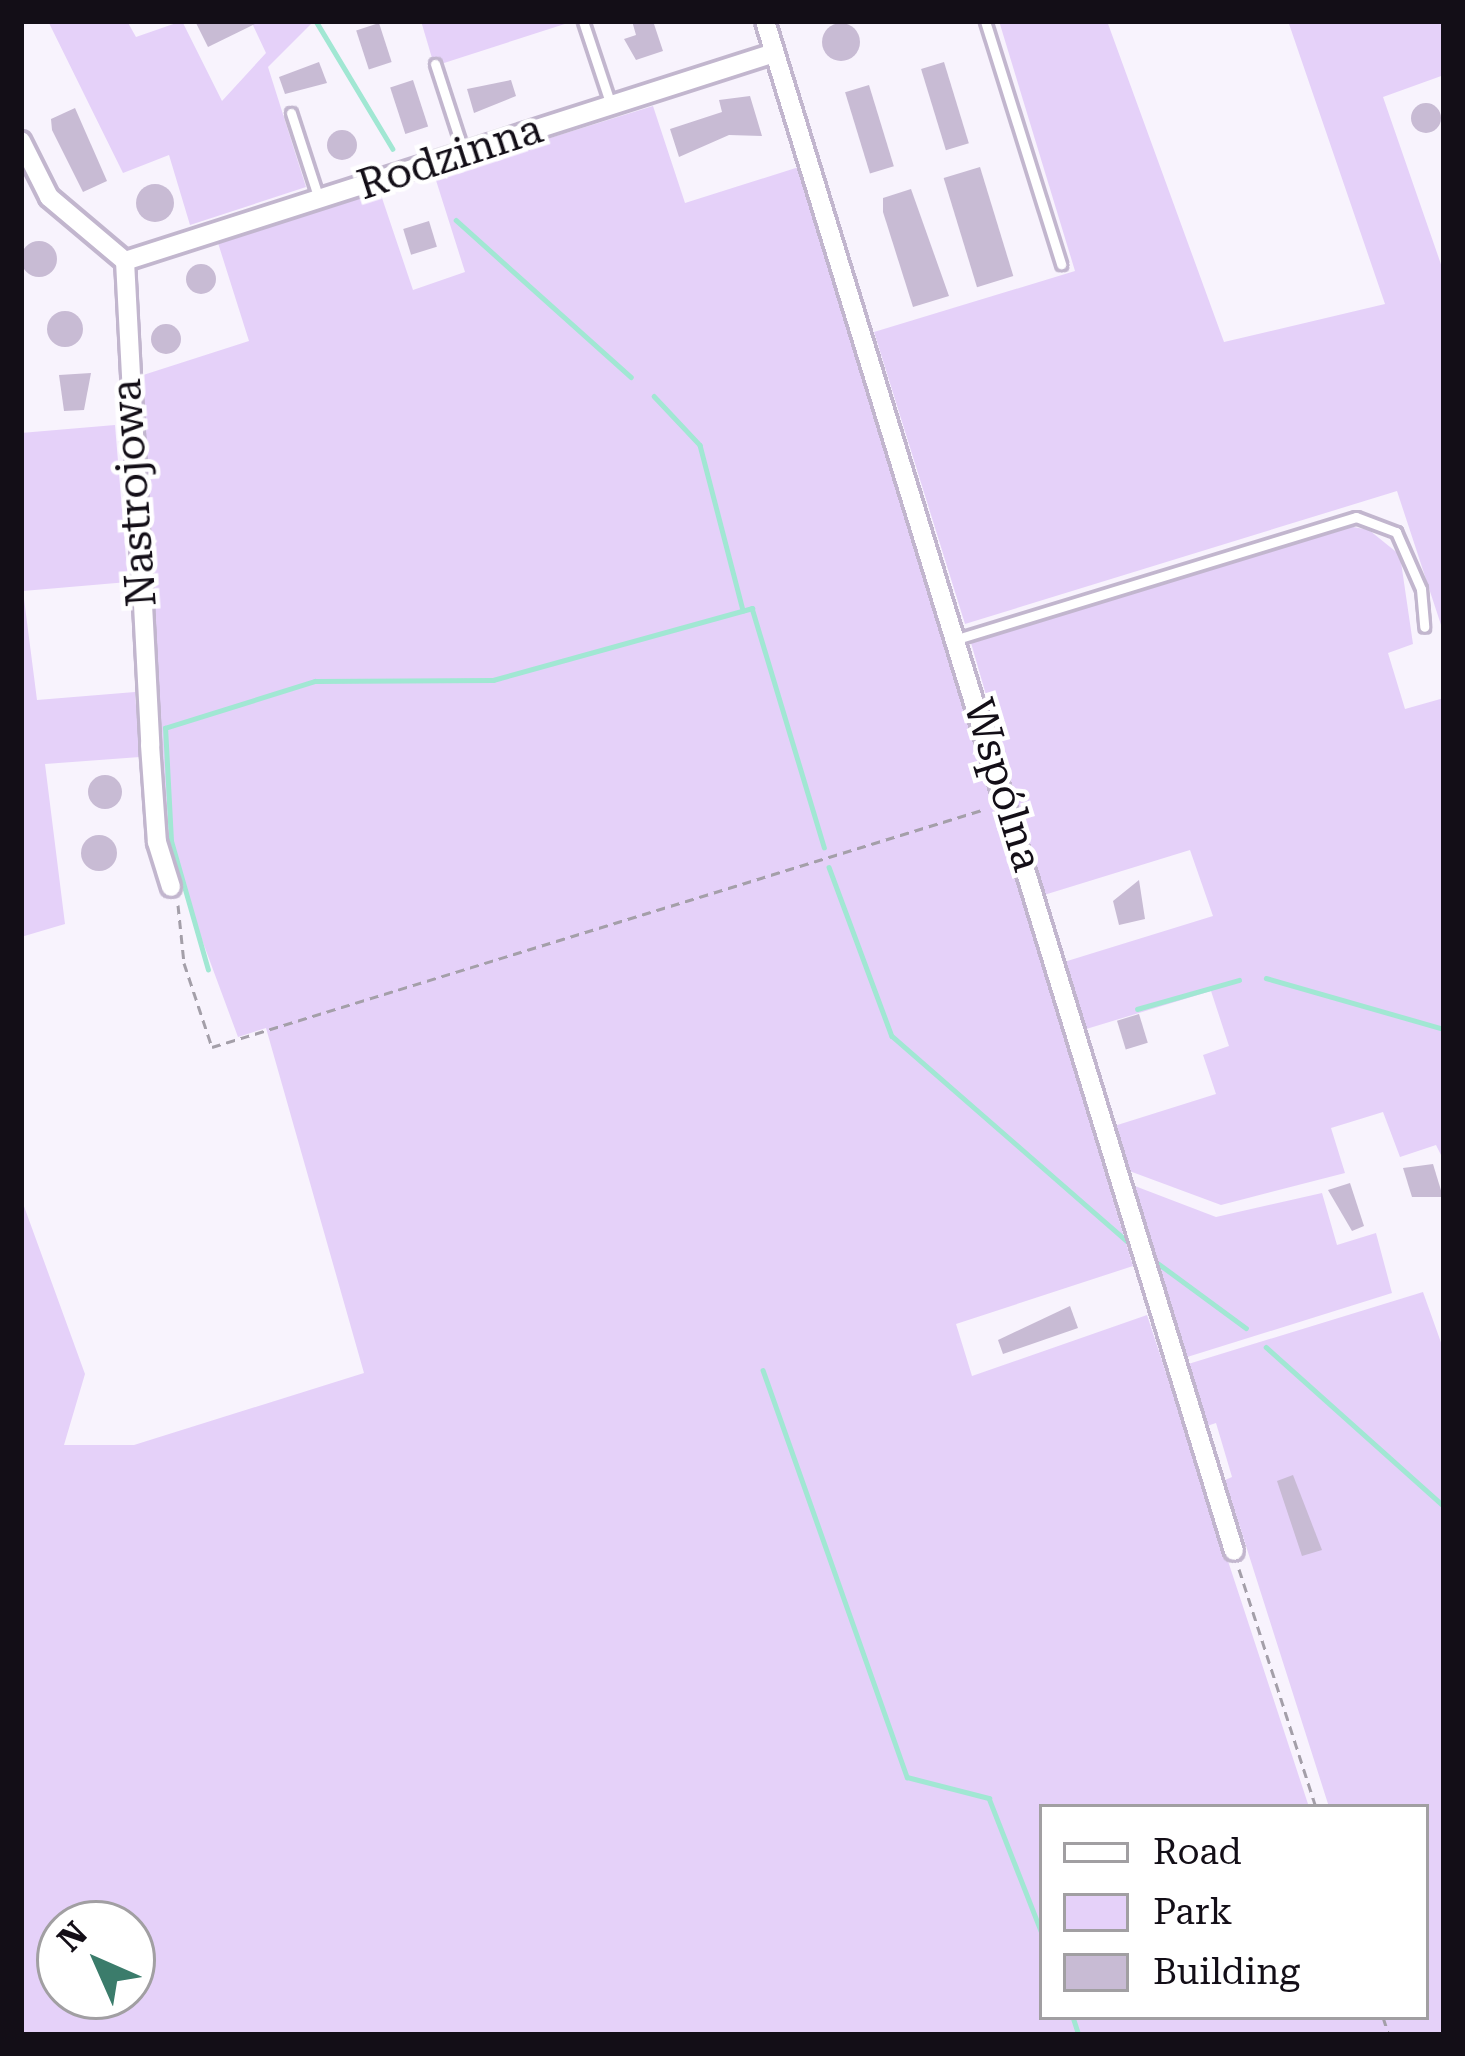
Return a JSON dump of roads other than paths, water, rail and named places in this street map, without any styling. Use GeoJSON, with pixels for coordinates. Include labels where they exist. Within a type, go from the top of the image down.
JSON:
{"type":"FeatureCollection","features":[{"type":"Feature","properties":{"kind":"street","name":"Wspólna"},"geometry":{"type":"LineString","coordinates":[[765,21],[1009,800],[1234,1551]]}},
{"type":"Feature","properties":{"kind":"street","name":"Rodzinna"},"geometry":{"type":"LineString","coordinates":[[125,261],[774,53]]}},
{"type":"Feature","properties":{"kind":"street"},"geometry":{"type":"LineString","coordinates":[[21,141],[49,197],[125,261]]}},
{"type":"Feature","properties":{"kind":"street","name":"Nastrojowa"},"geometry":{"type":"LineString","coordinates":[[125,261],[152,784],[172,886]]}},
{"type":"Feature","properties":{"kind":"lane"},"geometry":{"type":"LineString","coordinates":[[583,21],[610,105]]}},
{"type":"Feature","properties":{"kind":"lane"},"geometry":{"type":"LineString","coordinates":[[986,21],[1061,263]]}},
{"type":"Feature","properties":{"kind":"lane"},"geometry":{"type":"LineString","coordinates":[[435,64],[464,152]]}},
{"type":"Feature","properties":{"kind":"lane"},"geometry":{"type":"LineString","coordinates":[[292,113],[319,199]]}},
{"type":"Feature","properties":{"kind":"lane"},"geometry":{"type":"LineString","coordinates":[[957,639],[1356,517],[1396,532],[1421,589],[1424,627]]}},
{"type":"Feature","properties":{"kind":"waterway"},"geometry":{"type":"LineString","coordinates":[[316,21],[393,149]]}},
{"type":"Feature","properties":{"kind":"waterway"},"geometry":{"type":"LineString","coordinates":[[456,220],[631,377]]}},
{"type":"Feature","properties":{"kind":"waterway"},"geometry":{"type":"LineString","coordinates":[[654,396],[700,445],[743,610]]}},
{"type":"Feature","properties":{"kind":"waterway"},"geometry":{"type":"LineString","coordinates":[[208,970],[171,841],[165,728],[315,681],[493,680],[752,608],[824,847]]}},
{"type":"Feature","properties":{"kind":"waterway"},"geometry":{"type":"LineString","coordinates":[[829,867],[892,1036],[1129,1243]]}},
{"type":"Feature","properties":{"kind":"waterway"},"geometry":{"type":"LineString","coordinates":[[1266,978],[1444,1029]]}},
{"type":"Feature","properties":{"kind":"waterway"},"geometry":{"type":"LineString","coordinates":[[1137,1009],[1239,980]]}},
{"type":"Feature","properties":{"kind":"waterway"},"geometry":{"type":"LineString","coordinates":[[1159,1264],[1246,1328]]}},
{"type":"Feature","properties":{"kind":"waterway"},"geometry":{"type":"LineString","coordinates":[[1266,1347],[1444,1506]]}},
{"type":"Feature","properties":{"kind":"waterway"},"geometry":{"type":"LineString","coordinates":[[763,1370],[907,1777],[989,1798],[1039,1925]]}},
{"type":"Feature","properties":{"kind":"waterway"},"geometry":{"type":"LineString","coordinates":[[1074,2020],[1079,2035]]}}]}
